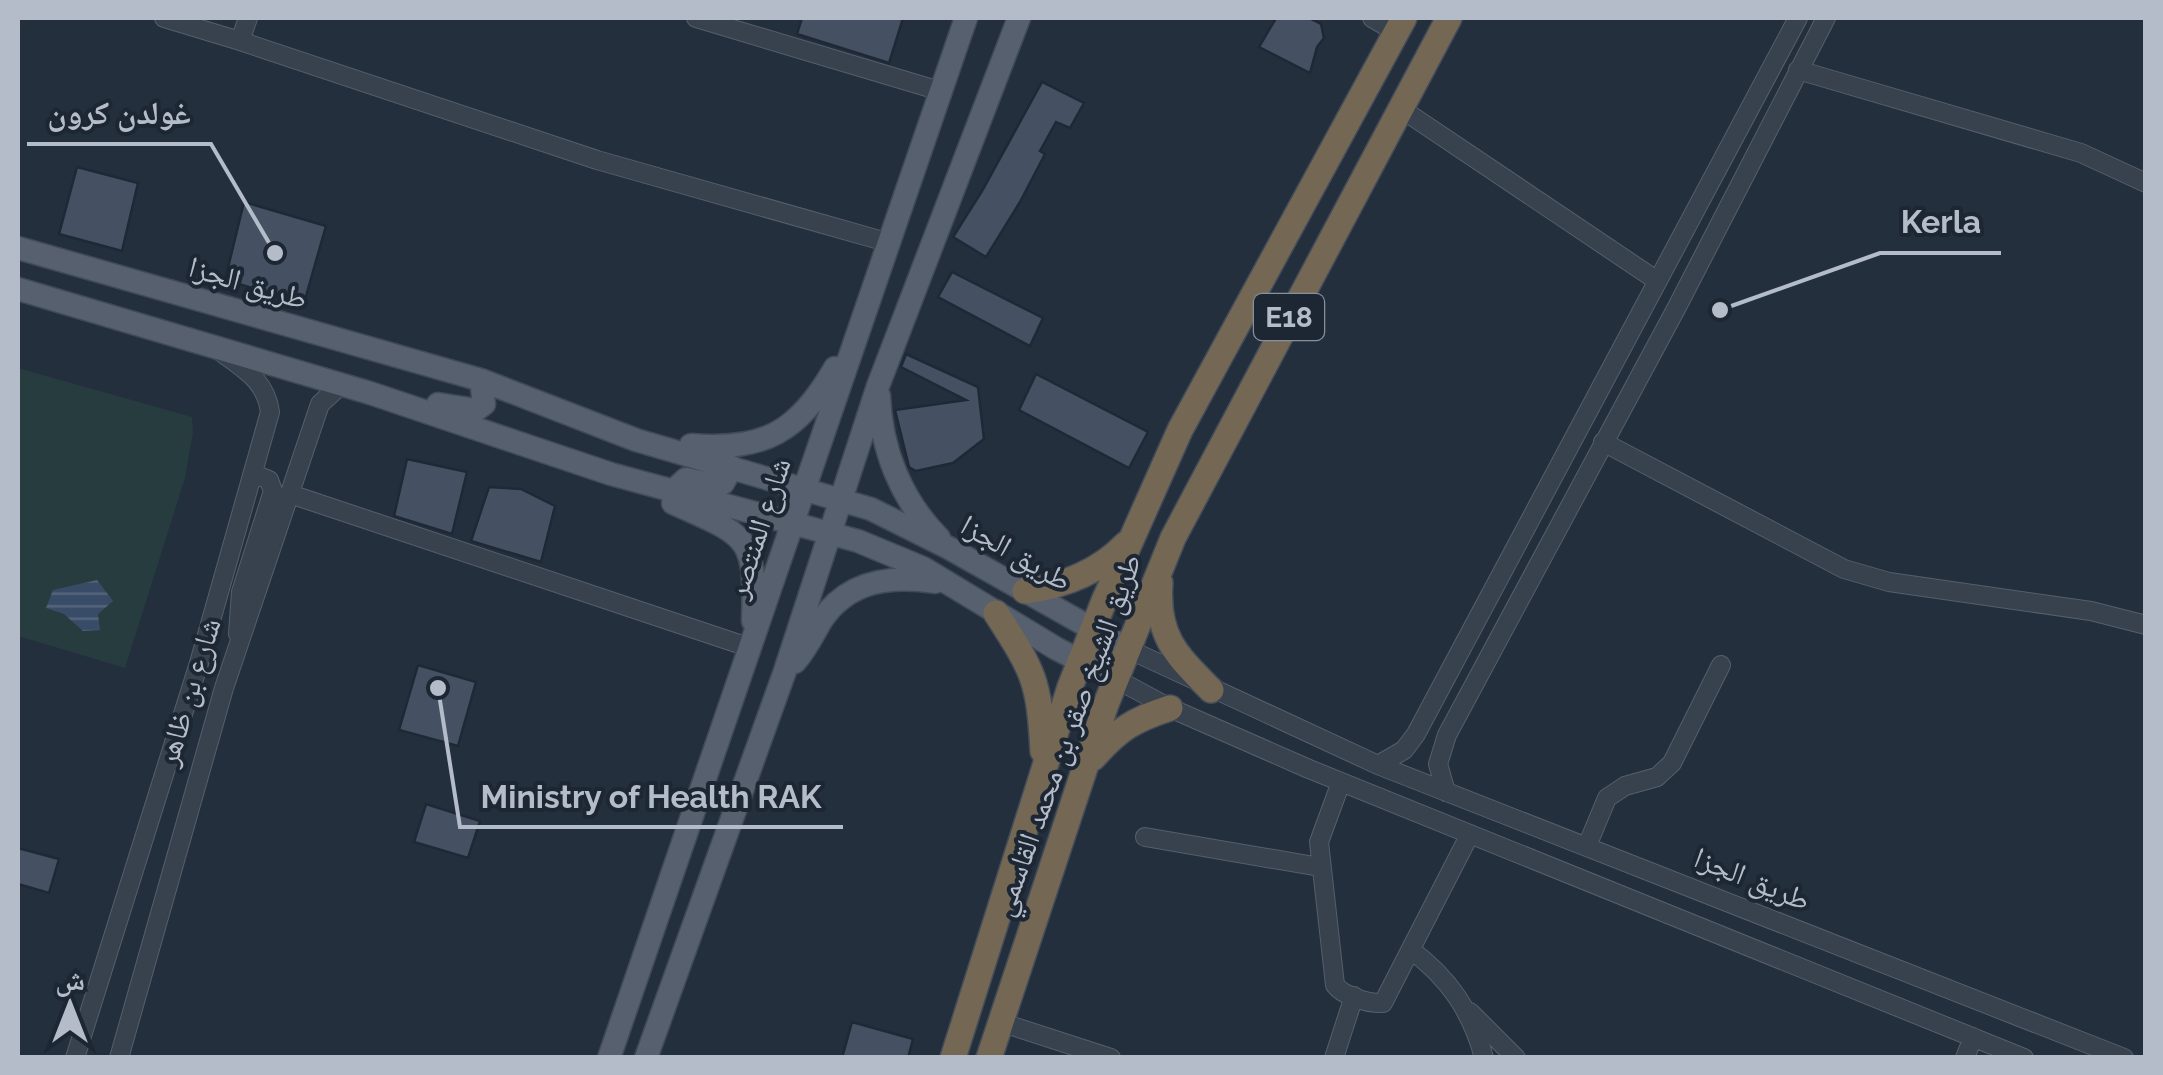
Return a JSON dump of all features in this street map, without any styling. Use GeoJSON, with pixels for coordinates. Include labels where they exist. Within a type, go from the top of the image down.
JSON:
{"type":"FeatureCollection","features":[{"type":"Feature","properties":{"kind":"highway","name":"طريق الشيخ صقر بن محمد القاسمي"},"geometry":{"type":"LineString","coordinates":[[989,1058],[1116,679],[1163,561],[1449,18]]}},
{"type":"Feature","properties":{"kind":"highway","name":"طريق الشيخ صقر بن محمد القاسمي"},"geometry":{"type":"LineString","coordinates":[[953,1058],[1092,631],[1180,430],[1400,25]]}},
{"type":"Feature","properties":{"kind":"highway"},"geometry":{"type":"LineString","coordinates":[[1025,591],[1079,577],[1120,550],[1136,533]]}},
{"type":"Feature","properties":{"kind":"highway"},"geometry":{"type":"LineString","coordinates":[[1163,561],[1160,612],[1167,641],[1211,690]]}},
{"type":"Feature","properties":{"kind":"highway"},"geometry":{"type":"LineString","coordinates":[[996,613],[1035,678],[1040,698],[1044,769]]}},
{"type":"Feature","properties":{"kind":"highway"},"geometry":{"type":"LineString","coordinates":[[1086,765],[1116,732],[1170,708]]}},
{"type":"Feature","properties":{"kind":"main road","name":"شارع المنتصر"},"geometry":{"type":"LineString","coordinates":[[609,1058],[966,18]]}},
{"type":"Feature","properties":{"kind":"main road"},"geometry":{"type":"LineString","coordinates":[[646,1058],[785,671],[878,386],[1019,18]]}},
{"type":"Feature","properties":{"kind":"main road","name":"طريق الجزا"},"geometry":{"type":"LineString","coordinates":[[18,248],[481,380],[636,440],[871,509],[949,548],[1128,650]]}},
{"type":"Feature","properties":{"kind":"main road","name":"طريق الجزا"},"geometry":{"type":"LineString","coordinates":[[18,288],[370,392],[611,474],[894,554],[1116,679]]}},
{"type":"Feature","properties":{"kind":"main road"},"geometry":{"type":"LineString","coordinates":[[636,440],[722,448],[759,442],[776,434],[809,408],[862,322]]}},
{"type":"Feature","properties":{"kind":"main road"},"geometry":{"type":"LineString","coordinates":[[370,392],[476,410],[484,404],[486,396],[481,380]]}},
{"type":"Feature","properties":{"kind":"main road"},"geometry":{"type":"LineString","coordinates":[[878,386],[882,428],[894,470],[917,512],[949,548]]}},
{"type":"Feature","properties":{"kind":"main road"},"geometry":{"type":"LineString","coordinates":[[673,491],[676,484],[686,479],[723,483],[732,466]]}},
{"type":"Feature","properties":{"kind":"main road"},"geometry":{"type":"LineString","coordinates":[[611,474],[734,531],[743,540],[753,564],[752,648]]}},
{"type":"Feature","properties":{"kind":"main road"},"geometry":{"type":"LineString","coordinates":[[785,671],[806,648],[832,608],[856,588],[894,578],[949,584]]}},
{"type":"Feature","properties":{"kind":"street"},"geometry":{"type":"LineString","coordinates":[[164,18],[597,160],[890,242]]}},
{"type":"Feature","properties":{"kind":"street"},"geometry":{"type":"LineString","coordinates":[[240,41],[248,18]]}},
{"type":"Feature","properties":{"kind":"street"},"geometry":{"type":"LineString","coordinates":[[696,18],[940,91]]}},
{"type":"Feature","properties":{"kind":"street"},"geometry":{"type":"LineString","coordinates":[[1372,18],[1400,25]]}},
{"type":"Feature","properties":{"kind":"street"},"geometry":{"type":"LineString","coordinates":[[1378,765],[1404,750],[1438,693],[1798,18]]}},
{"type":"Feature","properties":{"kind":"street"},"geometry":{"type":"LineString","coordinates":[[1446,792],[1439,755],[1463,704],[1677,307],[1826,18]]}},
{"type":"Feature","properties":{"kind":"street"},"geometry":{"type":"LineString","coordinates":[[1798,70],[2081,153],[2146,183]]}},
{"type":"Feature","properties":{"kind":"street"},"geometry":{"type":"LineString","coordinates":[[1400,108],[1656,280]]}},
{"type":"Feature","properties":{"kind":"street","name":"شارع بن ظاهر"},"geometry":{"type":"LineString","coordinates":[[74,1058],[188,698],[270,412],[262,383],[212,346]]}},
{"type":"Feature","properties":{"kind":"street","name":"شارع بن ظاهر"},"geometry":{"type":"LineString","coordinates":[[118,1058],[239,645],[320,404],[342,384]]}},
{"type":"Feature","properties":{"kind":"street"},"geometry":{"type":"LineString","coordinates":[[1604,442],[1844,570],[1889,582],[2090,611],[2146,625]]}},
{"type":"Feature","properties":{"kind":"street"},"geometry":{"type":"LineString","coordinates":[[239,645],[239,601],[274,491],[270,480],[254,474]]}},
{"type":"Feature","properties":{"kind":"street"},"geometry":{"type":"LineString","coordinates":[[290,494],[752,648]]}},
{"type":"Feature","properties":{"kind":"street","name":"طريق الجزا"},"geometry":{"type":"LineString","coordinates":[[1128,650],[1378,765],[2124,1058]]}},
{"type":"Feature","properties":{"kind":"street"},"geometry":{"type":"LineString","coordinates":[[1587,846],[1607,798],[1625,786],[1658,777],[1672,763],[1721,664]]}},
{"type":"Feature","properties":{"kind":"street","name":"طريق الجزا"},"geometry":{"type":"LineString","coordinates":[[1116,679],[1170,708],[1341,782],[2024,1058]]}},
{"type":"Feature","properties":{"kind":"street"},"geometry":{"type":"LineString","coordinates":[[1438,693],[1463,704]]}},
{"type":"Feature","properties":{"kind":"street"},"geometry":{"type":"LineString","coordinates":[[184,824],[186,790],[208,716],[203,704],[188,698]]}},
{"type":"Feature","properties":{"kind":"street"},"geometry":{"type":"LineString","coordinates":[[1341,782],[1321,828],[1320,867],[1334,985],[1340,992],[1382,1003],[1470,834]]}},
{"type":"Feature","properties":{"kind":"street"},"geometry":{"type":"LineString","coordinates":[[1145,837],[1320,867]]}},
{"type":"Feature","properties":{"kind":"street"},"geometry":{"type":"LineString","coordinates":[[1411,950],[1442,976],[1466,1009],[1516,1058]]}},
{"type":"Feature","properties":{"kind":"street"},"geometry":{"type":"LineString","coordinates":[[1334,1058],[1354,996]]}},
{"type":"Feature","properties":{"kind":"street"},"geometry":{"type":"LineString","coordinates":[[1466,1009],[1484,1058]]}},
{"type":"Feature","properties":{"kind":"street"},"geometry":{"type":"LineString","coordinates":[[1000,1022],[1111,1058]]}},
{"type":"Feature","properties":{"kind":"street"},"geometry":{"type":"LineString","coordinates":[[1965,1058],[1973,1037]]}},
{"type":"Feature","properties":{"kind":"green space"},"geometry":{"type":"Polygon","coordinates":[[[18,368],[192,417],[185,478],[125,668],[18,636],[18,368]]]}},
{"type":"Feature","properties":{"kind":"water"},"geometry":{"type":"Polygon","coordinates":[[[97,580],[113,601],[98,614],[100,630],[83,631],[64,614],[46,608],[53,590],[97,580]]]}},
{"type":"Feature","properties":{"kind":"building"},"geometry":{"type":"Polygon","coordinates":[[[802,18],[903,18],[889,63],[797,34],[802,18]]]}},
{"type":"Feature","properties":{"kind":"building"},"geometry":{"type":"Polygon","coordinates":[[[1276,18],[1309,18],[1321,24],[1324,38],[1317,47],[1310,73],[1259,47],[1276,18]]]}},
{"type":"Feature","properties":{"kind":"building"},"geometry":{"type":"Polygon","coordinates":[[[1042,82],[1084,103],[1070,128],[1056,122],[1040,151],[1045,154],[986,257],[953,237],[1042,82]]]}},
{"type":"Feature","properties":{"kind":"building"},"geometry":{"type":"Polygon","coordinates":[[[77,167],[138,183],[122,251],[59,234],[77,167]]]}},
{"type":"Feature","properties":{"kind":"building"},"geometry":{"type":"Polygon","coordinates":[[[244,202],[326,226],[304,303],[225,280],[244,202]]]}},
{"type":"Feature","properties":{"kind":"building"},"geometry":{"type":"Polygon","coordinates":[[[952,272],[1043,318],[1030,346],[938,297],[952,272]]]}},
{"type":"Feature","properties":{"kind":"building"},"geometry":{"type":"Polygon","coordinates":[[[906,354],[978,387],[984,439],[953,463],[916,471],[909,467],[895,410],[966,400],[901,367],[906,354]]]}},
{"type":"Feature","properties":{"kind":"building"},"geometry":{"type":"Polygon","coordinates":[[[1036,374],[1148,432],[1129,468],[1019,410],[1036,374]]]}},
{"type":"Feature","properties":{"kind":"building"},"geometry":{"type":"Polygon","coordinates":[[[407,459],[467,472],[452,534],[394,516],[407,459]]]}},
{"type":"Feature","properties":{"kind":"building"},"geometry":{"type":"Polygon","coordinates":[[[489,487],[521,489],[555,506],[541,562],[471,541],[489,487]]]}},
{"type":"Feature","properties":{"kind":"building"},"geometry":{"type":"Polygon","coordinates":[[[418,665],[476,682],[458,746],[399,730],[418,665]]]}},
{"type":"Feature","properties":{"kind":"building"},"geometry":{"type":"Polygon","coordinates":[[[426,804],[480,821],[468,858],[414,842],[426,804]]]}},
{"type":"Feature","properties":{"kind":"building"},"geometry":{"type":"Polygon","coordinates":[[[18,848],[59,859],[49,893],[18,884],[18,848]]]}},
{"type":"Feature","properties":{"kind":"building"},"geometry":{"type":"Polygon","coordinates":[[[852,1022],[913,1039],[908,1058],[842,1058],[852,1022]]]}},
{"type":"Feature","properties":{"kind":"place","name":"غولدن كرون"},"geometry":{"type":"Point","coordinates":[275,253]}},
{"type":"Feature","properties":{"kind":"place","name":"Kerla"},"geometry":{"type":"Point","coordinates":[1720,310]}},
{"type":"Feature","properties":{"kind":"place","name":"Ministry of Health RAK"},"geometry":{"type":"Point","coordinates":[438,688]}}]}
